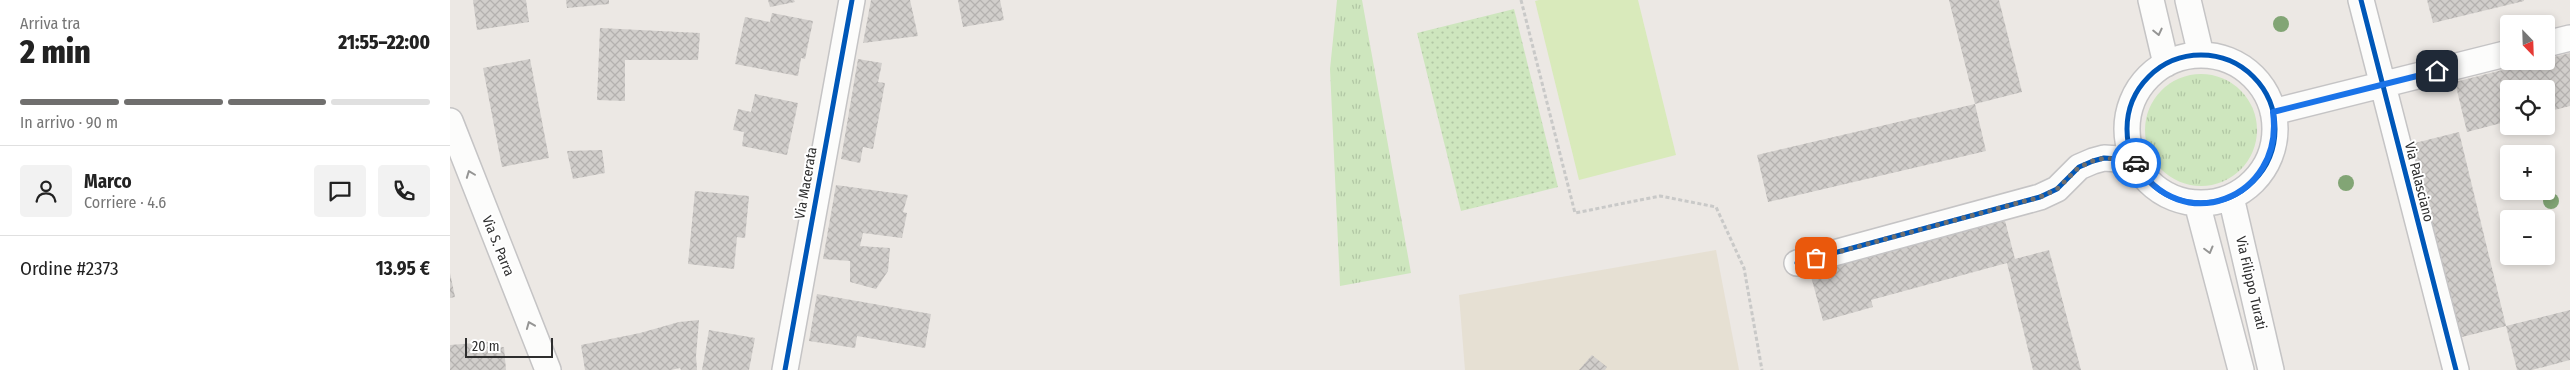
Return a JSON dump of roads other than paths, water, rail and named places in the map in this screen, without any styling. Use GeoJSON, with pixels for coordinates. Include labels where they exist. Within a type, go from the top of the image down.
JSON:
{"type":"FeatureCollection","features":[{"type":"Feature","properties":{"kind":"street","name":"Via Macerata"},"geometry":{"type":"LineString","coordinates":[[784,370],[852,0]]}},
{"type":"Feature","properties":{"kind":"street"},"geometry":{"type":"LineString","coordinates":[[2151,0],[2166,64]]}},
{"type":"Feature","properties":{"kind":"street"},"geometry":{"type":"LineString","coordinates":[[2188,0],[2201,55]]}},
{"type":"Feature","properties":{"kind":"street","name":"Via Palasciano"},"geometry":{"type":"LineString","coordinates":[[2361,0],[2456,370]]}},
{"type":"Feature","properties":{"kind":"street"},"geometry":{"type":"LineString","coordinates":[[2555,42],[2570,38]]}},
{"type":"Feature","properties":{"kind":"street"},"geometry":{"type":"LineString","coordinates":[[2201,55],[2226,59],[2247,71],[2264,89],[2273,112],[2275,136],[2268,160],[2254,180],[2231,197],[2197,203],[2173,197],[2160,190],[2141,172],[2134,160],[2128,133],[2131,106],[2145,82],[2166,64],[2177,59],[2201,55]]}},
{"type":"Feature","properties":{"kind":"street"},"geometry":{"type":"LineString","coordinates":[[2273,112],[2500,55]]}},
{"type":"Feature","properties":{"kind":"street","name":"Via S. Parra"},"geometry":{"type":"LineString","coordinates":[[450,121],[548,370]]}},
{"type":"Feature","properties":{"kind":"street"},"geometry":{"type":"LineString","coordinates":[[1797,263],[2040,197],[2057,189],[2079,167],[2093,161],[2104,158],[2134,160]]}},
{"type":"Feature","properties":{"kind":"street","name":"Via Filippo Turati"},"geometry":{"type":"LineString","coordinates":[[2231,197],[2271,370]]}},
{"type":"Feature","properties":{"kind":"street"},"geometry":{"type":"LineString","coordinates":[[2197,203],[2241,370]]}}]}
